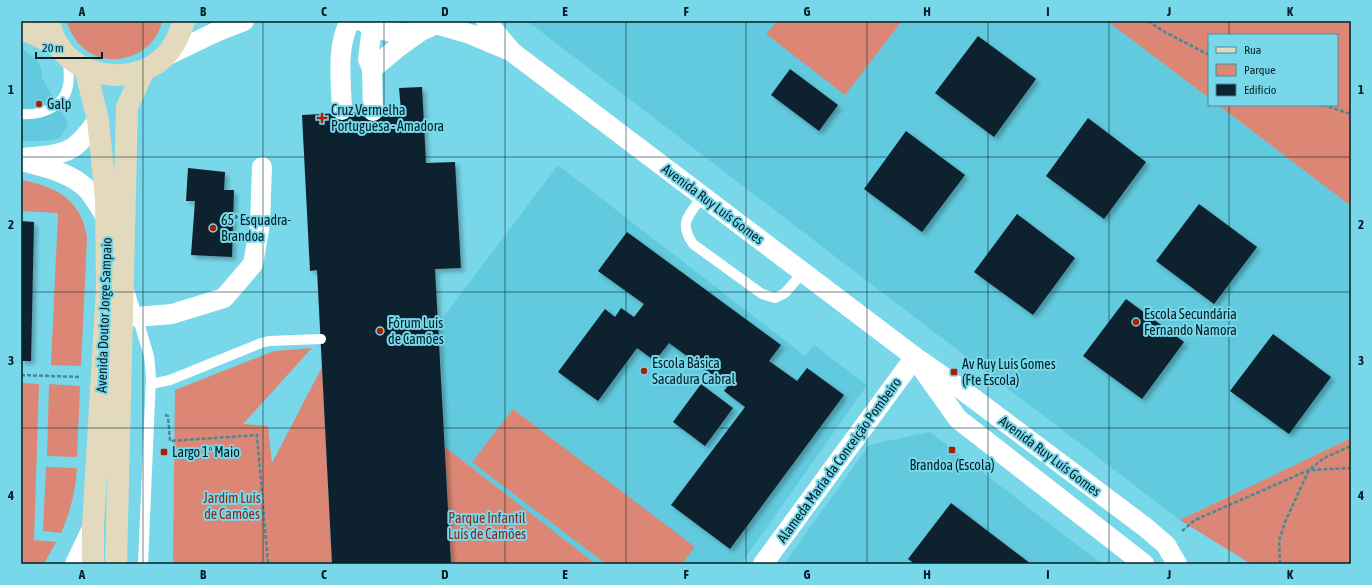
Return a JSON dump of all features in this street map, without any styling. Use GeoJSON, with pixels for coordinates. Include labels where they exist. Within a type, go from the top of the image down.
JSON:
{"type":"FeatureCollection","features":[{"type":"Feature","properties":{"kind":"street"},"geometry":{"type":"LineString","coordinates":[[49,21],[52,32],[63,51]]}},
{"type":"Feature","properties":{"kind":"street"},"geometry":{"type":"LineString","coordinates":[[164,57],[177,40],[184,21]]}},
{"type":"Feature","properties":{"kind":"street"},"geometry":{"type":"LineString","coordinates":[[21,28],[63,51],[85,68],[104,75],[124,75],[144,70],[164,57],[216,32],[244,21]]}},
{"type":"Feature","properties":{"kind":"street"},"geometry":{"type":"LineString","coordinates":[[342,110],[341,54],[345,30],[350,21]]}},
{"type":"Feature","properties":{"kind":"street","name":"Avenida Ruy Luís Gomes"},"geometry":{"type":"LineString","coordinates":[[486,21],[512,52],[915,357],[974,398],[1145,527],[1166,545],[1177,564]]}},
{"type":"Feature","properties":{"kind":"street"},"geometry":{"type":"LineString","coordinates":[[373,111],[372,68],[368,59],[367,24],[394,33],[406,33],[432,25]]}},
{"type":"Feature","properties":{"kind":"street"},"geometry":{"type":"LineString","coordinates":[[372,68],[432,25]]}},
{"type":"Feature","properties":{"kind":"street","name":"Avenida Ruy Luís Gomes"},"geometry":{"type":"LineString","coordinates":[[432,25],[470,34],[512,52]]}},
{"type":"Feature","properties":{"kind":"street","name":"Avenida Doutor Jorge Sampaio"},"geometry":{"type":"LineString","coordinates":[[85,68],[98,120],[106,199],[107,289],[93,526],[93,564]]}},
{"type":"Feature","properties":{"kind":"street","name":"Avenida Doutor Jorge Sampaio"},"geometry":{"type":"LineString","coordinates":[[116,564],[128,107],[144,70]]}},
{"type":"Feature","properties":{"kind":"street"},"geometry":{"type":"LineString","coordinates":[[21,160],[48,155],[74,147],[98,120]]}},
{"type":"Feature","properties":{"kind":"street"},"geometry":{"type":"LineString","coordinates":[[21,160],[55,171],[73,179],[86,189],[106,218]]}},
{"type":"Feature","properties":{"kind":"street"},"geometry":{"type":"LineString","coordinates":[[137,317],[172,314],[224,298],[253,264],[260,224],[262,167]]}},
{"type":"Feature","properties":{"kind":"street","name":"Avenida Ruy Luís Gomes"},"geometry":{"type":"LineString","coordinates":[[915,357],[958,419],[1144,564]]}},
{"type":"Feature","properties":{"kind":"street","name":"Alameda Maria da Conceição Pombeiro"},"geometry":{"type":"LineString","coordinates":[[763,564],[915,357]]}},
{"type":"Feature","properties":{"kind":"street"},"geometry":{"type":"LineString","coordinates":[[75,564],[93,526]]}},
{"type":"Feature","properties":{"kind":"lane"},"geometry":{"type":"LineString","coordinates":[[21,114],[38,113],[48,110],[61,100],[68,88],[69,78],[63,51]]}},
{"type":"Feature","properties":{"kind":"lane"},"geometry":{"type":"LineString","coordinates":[[703,196],[690,214],[685,224],[686,234],[693,244],[762,294],[774,298],[785,293],[803,272]]}},
{"type":"Feature","properties":{"kind":"lane","name":"Avenida Doutor Jorge Sampaio"},"geometry":{"type":"LineString","coordinates":[[123,260],[148,356],[151,384],[142,564]]}},
{"type":"Feature","properties":{"kind":"lane"},"geometry":{"type":"LineString","coordinates":[[151,384],[170,380],[261,343],[321,339]]}},
{"type":"Feature","properties":{"kind":"path"},"geometry":{"type":"LineString","coordinates":[[1148,21],[1163,31],[1208,54]]}},
{"type":"Feature","properties":{"kind":"path"},"geometry":{"type":"LineString","coordinates":[[1326,106],[1351,114]]}},
{"type":"Feature","properties":{"kind":"path"},"geometry":{"type":"LineString","coordinates":[[21,375],[85,377]]}},
{"type":"Feature","properties":{"kind":"path"},"geometry":{"type":"LineString","coordinates":[[150,415],[168,416],[170,441],[257,435],[268,564]]}},
{"type":"Feature","properties":{"kind":"path"},"geometry":{"type":"LineString","coordinates":[[1166,545],[1195,520],[1309,470],[1324,458],[1351,446]]}},
{"type":"Feature","properties":{"kind":"path"},"geometry":{"type":"LineString","coordinates":[[1309,470],[1351,468]]}},
{"type":"Feature","properties":{"kind":"path"},"geometry":{"type":"LineString","coordinates":[[1280,564],[1279,541],[1285,522],[1309,470]]}},
{"type":"Feature","properties":{"kind":"shaded area","name":"Escola Secundária Fernando Namora"},"geometry":{"type":"Polygon","coordinates":[[[527,21],[1107,21],[1208,97],[1208,106],[1219,106],[1351,206],[1351,438],[1180,520],[527,21]]]}},
{"type":"Feature","properties":{"kind":"shaded area","name":"Galp"},"geometry":{"type":"Polygon","coordinates":[[[21,48],[36,59],[41,68],[42,78],[68,123],[60,138],[45,141],[21,141],[21,48]]]}},
{"type":"Feature","properties":{"kind":"shaded area","name":"Escola Básica Sacadura Cabral"},"geometry":{"type":"Polygon","coordinates":[[[558,165],[805,356],[814,345],[867,385],[741,564],[596,564],[445,447],[439,323],[558,165]]]}},
{"type":"Feature","properties":{"kind":"shaded area"},"geometry":{"type":"Polygon","coordinates":[[[930,432],[1102,564],[784,564],[869,445],[930,432]]]}},
{"type":"Feature","properties":{"kind":"green space"},"geometry":{"type":"Polygon","coordinates":[[[66,21],[162,21],[158,33],[152,42],[143,50],[132,56],[121,59],[109,59],[98,57],[83,48],[74,38],[66,21]]]}},
{"type":"Feature","properties":{"kind":"green space"},"geometry":{"type":"Polygon","coordinates":[[[777,21],[902,21],[845,95],[766,34],[777,21]]]}},
{"type":"Feature","properties":{"kind":"green space"},"geometry":{"type":"Polygon","coordinates":[[[1107,21],[1351,21],[1351,206],[1219,106],[1338,106],[1338,34],[1208,34],[1208,97],[1107,21]]]}},
{"type":"Feature","properties":{"kind":"green space"},"geometry":{"type":"Polygon","coordinates":[[[21,180],[45,186],[65,197],[80,214],[84,225],[87,238],[81,366],[51,365],[58,213],[21,211],[21,180]]]}},
{"type":"Feature","properties":{"kind":"green space","name":"Jardim Luís de Camões"},"geometry":{"type":"Polygon","coordinates":[[[312,348],[243,424],[268,426],[272,463],[322,367],[332,564],[173,564],[175,390],[274,351],[312,348]]]}},
{"type":"Feature","properties":{"kind":"green space"},"geometry":{"type":"Polygon","coordinates":[[[21,383],[39,384],[34,540],[56,542],[44,564],[21,564],[21,383]]]}},
{"type":"Feature","properties":{"kind":"green space"},"geometry":{"type":"Polygon","coordinates":[[[49,384],[80,386],[77,457],[47,456],[49,384]]]}},
{"type":"Feature","properties":{"kind":"green space"},"geometry":{"type":"Polygon","coordinates":[[[513,409],[695,547],[682,564],[606,564],[472,462],[513,409]]]}},
{"type":"Feature","properties":{"kind":"green space"},"geometry":{"type":"Polygon","coordinates":[[[1351,438],[1351,564],[1251,564],[1180,520],[1351,438]]]}},
{"type":"Feature","properties":{"kind":"green space","name":"Parque Infantil Luís de Camões"},"geometry":{"type":"Polygon","coordinates":[[[445,447],[596,564],[451,564],[445,447]]]}},
{"type":"Feature","properties":{"kind":"green space"},"geometry":{"type":"Polygon","coordinates":[[[46,467],[77,468],[72,501],[61,533],[43,531],[46,467]]]}},
{"type":"Feature","properties":{"kind":"building"},"geometry":{"type":"Polygon","coordinates":[[[978,36],[1036,79],[994,137],[935,93],[978,36]]]}},
{"type":"Feature","properties":{"kind":"building"},"geometry":{"type":"Polygon","coordinates":[[[790,69],[838,105],[819,131],[771,95],[790,69]]]}},
{"type":"Feature","properties":{"kind":"building","name":"Fórum Luís de Camões"},"geometry":{"type":"Polygon","coordinates":[[[422,87],[426,163],[455,162],[461,268],[435,269],[451,564],[332,564],[317,270],[310,271],[302,115],[401,110],[399,88],[422,87]]]}},
{"type":"Feature","properties":{"kind":"building"},"geometry":{"type":"Polygon","coordinates":[[[1088,118],[1146,162],[1104,219],[1046,176],[1088,118]]]}},
{"type":"Feature","properties":{"kind":"building"},"geometry":{"type":"Polygon","coordinates":[[[906,131],[965,175],[922,232],[864,189],[906,131]]]}},
{"type":"Feature","properties":{"kind":"building","name":"65ª Esquadra- Brandoa"},"geometry":{"type":"Polygon","coordinates":[[[188,168],[225,172],[224,190],[234,190],[232,257],[191,255],[195,201],[186,201],[188,168]]]}},
{"type":"Feature","properties":{"kind":"building"},"geometry":{"type":"Polygon","coordinates":[[[1199,204],[1257,247],[1214,304],[1156,261],[1199,204]]]}},
{"type":"Feature","properties":{"kind":"building"},"geometry":{"type":"Polygon","coordinates":[[[1017,214],[1075,258],[1033,315],[974,272],[1017,214]]]}},
{"type":"Feature","properties":{"kind":"building"},"geometry":{"type":"Polygon","coordinates":[[[21,221],[34,222],[31,361],[21,361],[21,221]]]}},
{"type":"Feature","properties":{"kind":"building"},"geometry":{"type":"Polygon","coordinates":[[[627,232],[781,345],[769,361],[797,381],[807,368],[844,395],[730,549],[671,505],[745,407],[724,391],[728,386],[669,343],[655,361],[637,348],[598,401],[558,372],[605,309],[615,317],[621,308],[634,317],[644,304],[598,271],[627,232]]]}},
{"type":"Feature","properties":{"kind":"building"},"geometry":{"type":"Polygon","coordinates":[[[1126,299],[1184,342],[1142,399],[1083,356],[1126,299]]]}},
{"type":"Feature","properties":{"kind":"building"},"geometry":{"type":"Polygon","coordinates":[[[1273,334],[1331,377],[1289,434],[1230,391],[1273,334]]]}},
{"type":"Feature","properties":{"kind":"building"},"geometry":{"type":"Polygon","coordinates":[[[701,384],[733,408],[705,446],[673,422],[701,384]]]}},
{"type":"Feature","properties":{"kind":"building"},"geometry":{"type":"Polygon","coordinates":[[[951,503],[1031,564],[915,564],[908,559],[951,503]]]}},
{"type":"Feature","properties":{"kind":"place","name":"Galp"},"geometry":{"type":"Point","coordinates":[39,104]}},
{"type":"Feature","properties":{"kind":"place","name":"Cruz Vermelha Portuguesa - Amadora"},"geometry":{"type":"Point","coordinates":[322,118]}},
{"type":"Feature","properties":{"kind":"place","name":"65ª Esquadra- Brandoa"},"geometry":{"type":"Point","coordinates":[213,228]}},
{"type":"Feature","properties":{"kind":"place","name":"Escola Secundária Fernando Namora"},"geometry":{"type":"Point","coordinates":[1136,322]}},
{"type":"Feature","properties":{"kind":"place","name":"Fórum Luís de Camões"},"geometry":{"type":"Point","coordinates":[380,331]}},
{"type":"Feature","properties":{"kind":"place","name":"Escola Básica Sacadura Cabral"},"geometry":{"type":"Point","coordinates":[644,371]}},
{"type":"Feature","properties":{"kind":"place","name":"Av Ruy Luís Gomes (Fte Escola)"},"geometry":{"type":"Point","coordinates":[954,372]}},
{"type":"Feature","properties":{"kind":"place","name":"Brandoa (Escola)"},"geometry":{"type":"Point","coordinates":[952,450]}},
{"type":"Feature","properties":{"kind":"place","name":"Largo 1º Maio"},"geometry":{"type":"Point","coordinates":[164,452]}}]}
